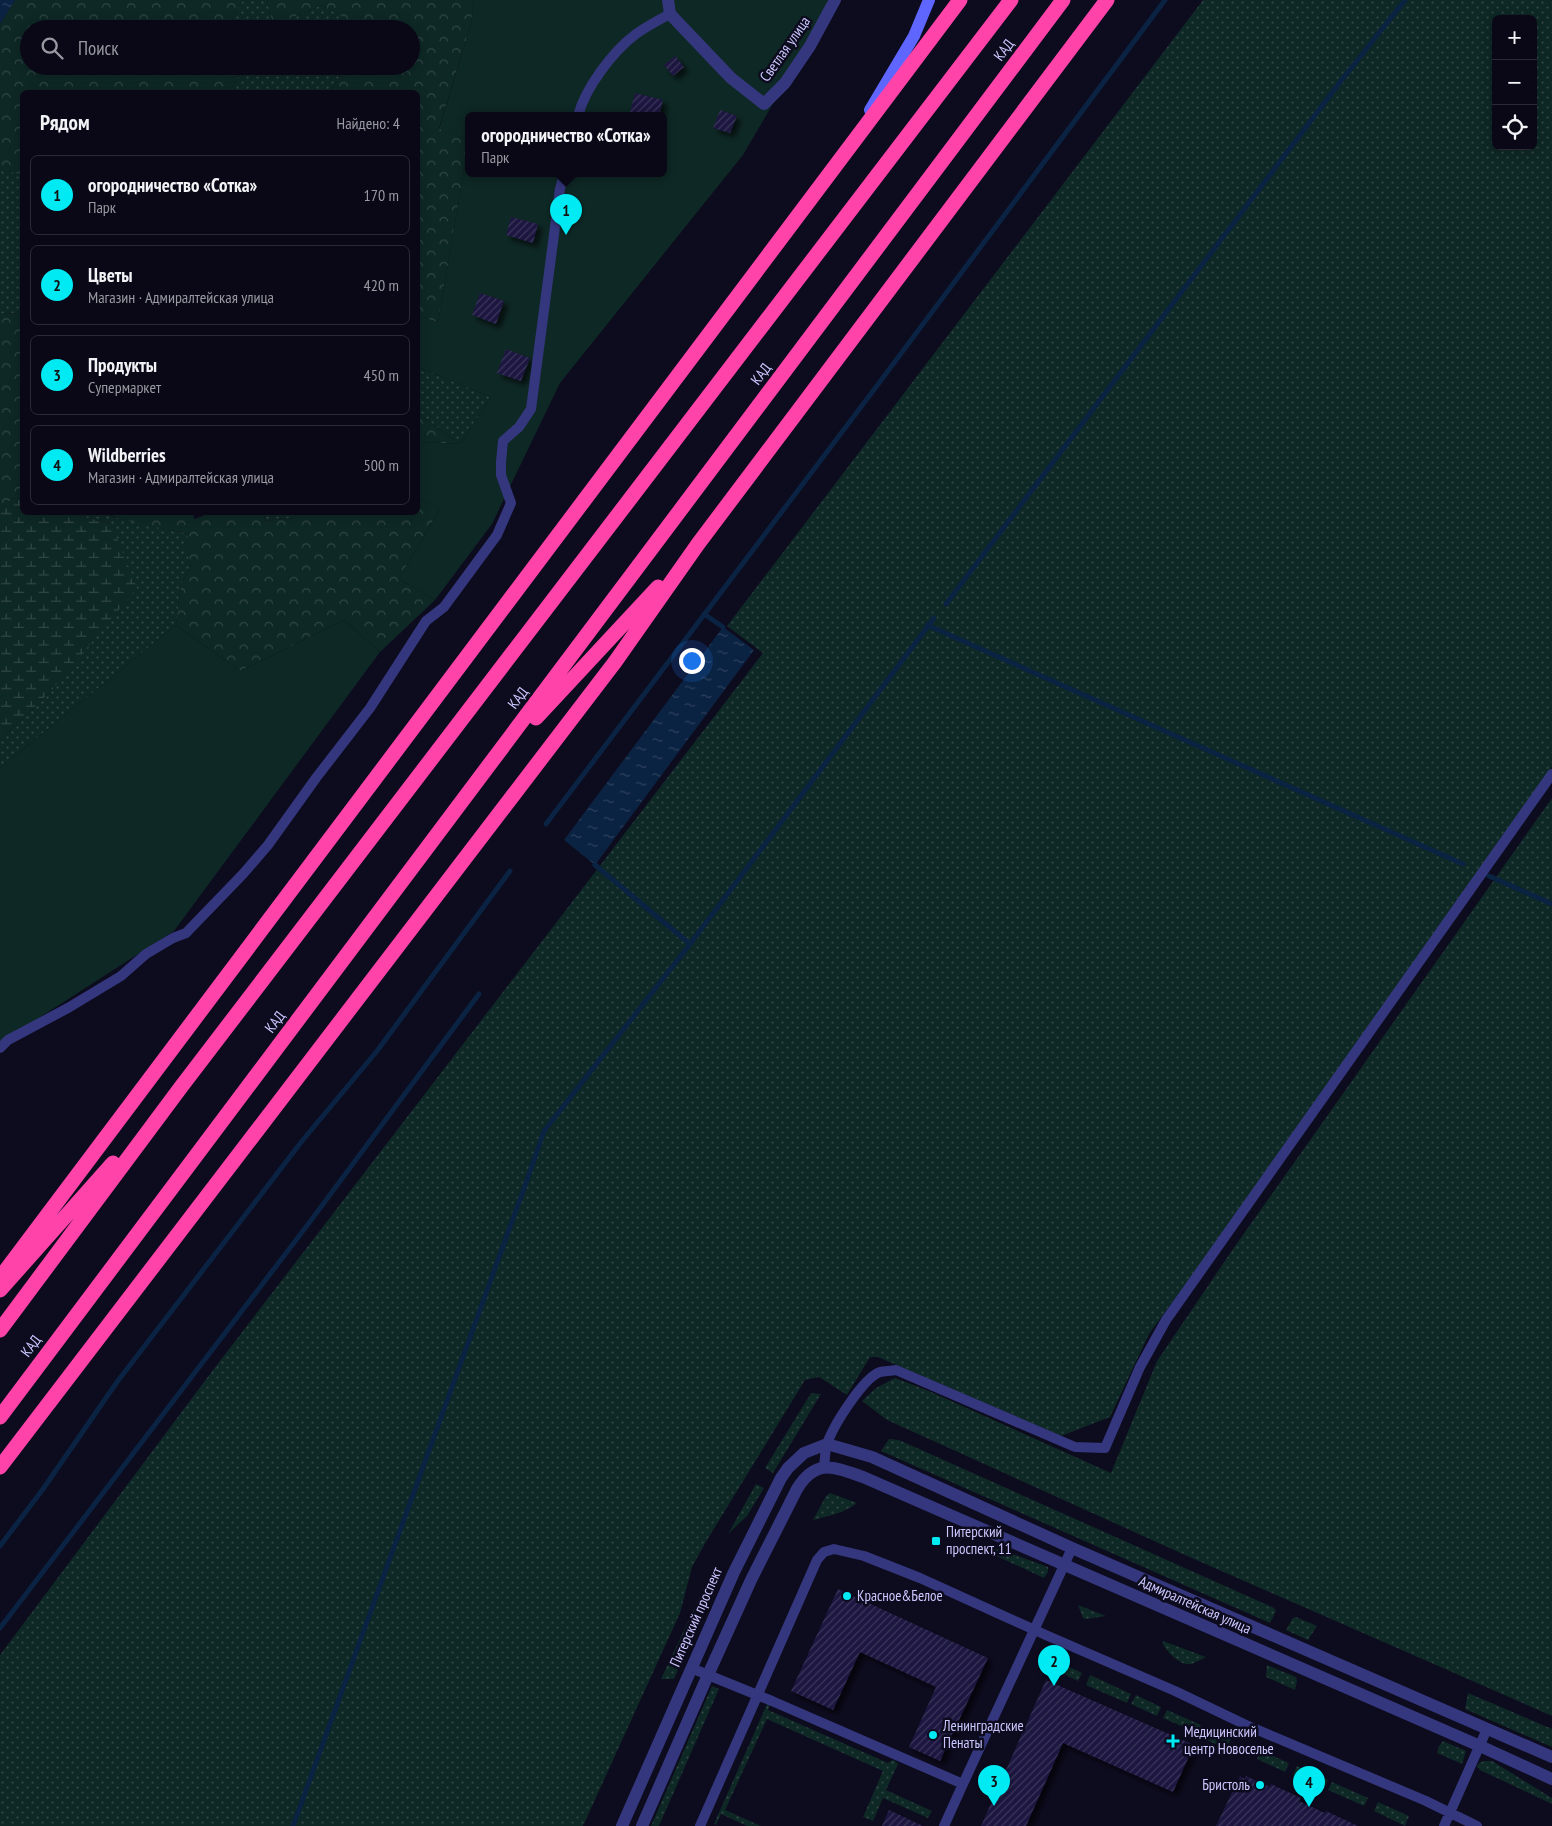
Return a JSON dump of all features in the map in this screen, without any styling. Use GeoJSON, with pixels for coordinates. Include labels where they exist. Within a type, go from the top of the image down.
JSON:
{"type":"FeatureCollection","features":[{"type":"Feature","properties":{"kind":"highway"},"geometry":{"type":"LineString","coordinates":[[0,1278],[960,0]]}},
{"type":"Feature","properties":{"kind":"highway","name":"КАД"},"geometry":{"type":"LineString","coordinates":[[0,1330],[181,1087],[1011,0]]}},
{"type":"Feature","properties":{"kind":"highway","name":"КАД"},"geometry":{"type":"LineString","coordinates":[[0,1417],[1063,0]]}},
{"type":"Feature","properties":{"kind":"highway"},"geometry":{"type":"LineString","coordinates":[[0,1467],[615,662],[698,544],[1107,0]]}},
{"type":"Feature","properties":{"kind":"highway"},"geometry":{"type":"LineString","coordinates":[[484,774],[698,544]]}},
{"type":"Feature","properties":{"kind":"highway"},"geometry":{"type":"LineString","coordinates":[[0,1290],[181,1087]]}},
{"type":"Feature","properties":{"kind":"main road"},"geometry":{"type":"LineString","coordinates":[[838,162],[914,36],[929,0]]}},
{"type":"Feature","properties":{"kind":"street"},"geometry":{"type":"LineString","coordinates":[[668,0],[670,14]]}},
{"type":"Feature","properties":{"kind":"street","name":"Светлая улица"},"geometry":{"type":"LineString","coordinates":[[670,14],[731,78],[764,104],[785,83],[810,46],[835,0]]}},
{"type":"Feature","properties":{"kind":"street","name":"Адмиралтейская улица"},"geometry":{"type":"LineString","coordinates":[[827,1444],[872,1457],[1072,1548],[1552,1758]]}},
{"type":"Feature","properties":{"kind":"street","name":"Питерский проспект"},"geometry":{"type":"LineString","coordinates":[[622,1826],[734,1572],[781,1478],[788,1468],[804,1453],[827,1444]]}},
{"type":"Feature","properties":{"kind":"street"},"geometry":{"type":"LineString","coordinates":[[642,1826],[708,1675],[797,1489],[812,1470],[824,1467]]}},
{"type":"Feature","properties":{"kind":"street","name":"Адмиралтейская улица"},"geometry":{"type":"LineString","coordinates":[[824,1467],[843,1470],[863,1477],[1552,1779]]}},
{"type":"Feature","properties":{"kind":"lane"},"geometry":{"type":"LineString","coordinates":[[579,112],[604,66],[636,34],[670,14]]}},
{"type":"Feature","properties":{"kind":"lane"},"geometry":{"type":"LineString","coordinates":[[0,1048],[8,1040],[68,1008],[121,976],[146,954],[173,938],[186,933],[268,845],[316,778],[370,708],[426,621],[444,607],[497,535],[511,502],[501,475],[500,462],[503,441],[519,427],[531,409],[541,345],[560,189],[563,177]]}},
{"type":"Feature","properties":{"kind":"lane"},"geometry":{"type":"LineString","coordinates":[[824,1467],[827,1444],[836,1424],[848,1405],[879,1372],[896,1370],[1075,1447],[1105,1448],[1140,1367],[1166,1320],[1552,774]]}},
{"type":"Feature","properties":{"kind":"lane"},"geometry":{"type":"LineString","coordinates":[[944,1826],[1072,1548]]}},
{"type":"Feature","properties":{"kind":"lane"},"geometry":{"type":"LineString","coordinates":[[700,1826],[817,1560],[824,1552],[834,1549],[864,1556],[920,1578],[1033,1630],[1175,1691],[1246,1725],[1426,1801],[1477,1826]]}},
{"type":"Feature","properties":{"kind":"lane"},"geometry":{"type":"LineString","coordinates":[[691,1668],[757,1694],[962,1784]]}},
{"type":"Feature","properties":{"kind":"lane"},"geometry":{"type":"LineString","coordinates":[[1444,1826],[1487,1729]]}},
{"type":"Feature","properties":{"kind":"green space"},"geometry":{"type":"Polygon","coordinates":[[[15,0],[243,0],[232,17],[232,20],[20,20],[20,75],[240,75],[229,90],[20,90],[20,174],[0,169],[0,24],[15,0]]]}},
{"type":"Feature","properties":{"kind":"green space"},"geometry":{"type":"Polygon","coordinates":[[[243,0],[267,0],[272,20],[232,20],[232,17],[243,0]]]}},
{"type":"Feature","properties":{"kind":"green space"},"geometry":{"type":"Polygon","coordinates":[[[267,0],[474,0],[471,24],[439,128],[465,138],[465,165],[438,323],[420,316],[420,90],[331,90],[340,75],[420,75],[420,20],[348,20],[322,5],[287,20],[272,20],[267,0]]]}},
{"type":"Feature","properties":{"kind":"green space"},"geometry":{"type":"Polygon","coordinates":[[[474,0],[828,0],[810,46],[785,83],[743,155],[560,383],[492,524],[435,600],[399,579],[440,509],[420,499],[420,445],[421,442],[460,444],[491,397],[420,368],[420,316],[438,323],[465,165],[465,177],[667,177],[667,112],[465,112],[465,138],[439,129],[471,24],[474,0]]]}},
{"type":"Feature","properties":{"kind":"green space"},"geometry":{"type":"Polygon","coordinates":[[[1203,0],[1552,0],[1552,767],[1277,1159],[1149,1334],[1110,1417],[1061,1436],[878,1357],[870,1357],[847,1395],[819,1377],[805,1380],[692,1567],[680,1613],[583,1826],[0,1826],[0,1655],[213,1370],[763,653],[727,626],[1203,0]]]}},
{"type":"Feature","properties":{"kind":"green space"},"geometry":{"type":"Polygon","coordinates":[[[322,5],[349,20],[287,20],[322,5]]]}},
{"type":"Feature","properties":{"kind":"green space"},"geometry":{"type":"Polygon","coordinates":[[[240,75],[340,75],[331,90],[229,90],[240,75]]]}},
{"type":"Feature","properties":{"kind":"green space"},"geometry":{"type":"Polygon","coordinates":[[[0,169],[20,174],[20,313],[0,314],[0,169]]]}},
{"type":"Feature","properties":{"kind":"green space"},"geometry":{"type":"Polygon","coordinates":[[[20,313],[20,500],[13,498],[0,511],[0,314],[20,313]]]}},
{"type":"Feature","properties":{"kind":"green space"},"geometry":{"type":"Polygon","coordinates":[[[420,368],[491,397],[460,444],[420,414],[420,368]]]}},
{"type":"Feature","properties":{"kind":"green space"},"geometry":{"type":"Polygon","coordinates":[[[420,414],[460,444],[421,442],[420,445],[420,414]]]}},
{"type":"Feature","properties":{"kind":"green space"},"geometry":{"type":"Polygon","coordinates":[[[13,498],[20,500],[20,515],[74,515],[111,523],[137,588],[51,691],[0,740],[0,511],[13,498]]]}},
{"type":"Feature","properties":{"kind":"green space"},"geometry":{"type":"Polygon","coordinates":[[[420,499],[440,509],[399,579],[435,600],[380,652],[344,620],[240,671],[176,625],[181,585],[191,566],[185,545],[189,534],[136,523],[111,515],[193,515],[194,519],[205,515],[265,515],[264,521],[294,518],[296,515],[420,515],[420,499]]]}},
{"type":"Feature","properties":{"kind":"green space"},"geometry":{"type":"Polygon","coordinates":[[[74,515],[110,515],[189,534],[185,545],[191,566],[181,585],[176,625],[0,768],[0,740],[51,691],[111,523],[74,515]]]}},
{"type":"Feature","properties":{"kind":"green space"},"geometry":{"type":"Polygon","coordinates":[[[265,515],[296,515],[295,518],[264,521],[265,515]]]}},
{"type":"Feature","properties":{"kind":"green space"},"geometry":{"type":"Polygon","coordinates":[[[344,620],[380,652],[174,931],[0,1043],[0,768],[176,625],[240,671],[344,620]]]}},
{"type":"Feature","properties":{"kind":"green space"},"geometry":{"type":"Polygon","coordinates":[[[1552,798],[1552,1716],[1185,1555],[887,1420],[862,1401],[876,1388],[895,1378],[929,1391],[1111,1473],[1157,1361],[1233,1249],[1552,798]]]}},
{"type":"Feature","properties":{"kind":"green space"},"geometry":{"type":"Polygon","coordinates":[[[811,1393],[821,1394],[773,1473],[765,1468],[811,1393]]]}},
{"type":"Feature","properties":{"kind":"green space"},"geometry":{"type":"Polygon","coordinates":[[[889,1439],[899,1440],[1274,1608],[1276,1611],[1270,1623],[881,1451],[889,1439]]]}},
{"type":"Feature","properties":{"kind":"green space"},"geometry":{"type":"Polygon","coordinates":[[[756,1484],[764,1488],[747,1516],[728,1534],[756,1484]]]}},
{"type":"Feature","properties":{"kind":"green space"},"geometry":{"type":"Polygon","coordinates":[[[830,1493],[857,1503],[842,1512],[813,1520],[826,1496],[830,1493]]]}},
{"type":"Feature","properties":{"kind":"green space"},"geometry":{"type":"Polygon","coordinates":[[[968,1543],[1002,1550],[1048,1567],[1048,1572],[1044,1578],[968,1543]]]}},
{"type":"Feature","properties":{"kind":"green space"},"geometry":{"type":"Polygon","coordinates":[[[700,1596],[702,1596],[694,1634],[674,1679],[661,1679],[700,1596]]]}},
{"type":"Feature","properties":{"kind":"green space"},"geometry":{"type":"Polygon","coordinates":[[[1078,1605],[1106,1616],[1083,1618],[1078,1605]]]}},
{"type":"Feature","properties":{"kind":"green space"},"geometry":{"type":"Polygon","coordinates":[[[1296,1617],[1317,1626],[1308,1640],[1286,1630],[1293,1618],[1296,1617]]]}},
{"type":"Feature","properties":{"kind":"green space"},"geometry":{"type":"Polygon","coordinates":[[[1163,1641],[1206,1657],[1192,1664],[1184,1663],[1170,1653],[1163,1644],[1163,1641]]]}},
{"type":"Feature","properties":{"kind":"green space"},"geometry":{"type":"Polygon","coordinates":[[[1045,1655],[1082,1673],[1078,1681],[1045,1665],[1045,1655]]]}},
{"type":"Feature","properties":{"kind":"green space"},"geometry":{"type":"Polygon","coordinates":[[[1267,1665],[1296,1677],[1295,1690],[1266,1677],[1267,1665]]]}},
{"type":"Feature","properties":{"kind":"green space"},"geometry":{"type":"Polygon","coordinates":[[[1090,1675],[1131,1694],[1127,1703],[1086,1685],[1090,1675]]]}},
{"type":"Feature","properties":{"kind":"green space"},"geometry":{"type":"Polygon","coordinates":[[[712,1686],[719,1689],[659,1826],[651,1826],[712,1686]]]}},
{"type":"Feature","properties":{"kind":"green space"},"geometry":{"type":"Polygon","coordinates":[[[1468,1693],[1552,1729],[1552,1747],[1465,1709],[1468,1693]]]}},
{"type":"Feature","properties":{"kind":"green space"},"geometry":{"type":"Polygon","coordinates":[[[1136,1695],[1161,1707],[1157,1716],[1131,1704],[1136,1695]]]}},
{"type":"Feature","properties":{"kind":"green space"},"geometry":{"type":"Polygon","coordinates":[[[771,1702],[768,1710],[888,1763],[894,1760],[898,1764],[886,1790],[932,1811],[928,1818],[883,1798],[873,1821],[863,1817],[883,1771],[767,1719],[725,1810],[761,1826],[747,1826],[721,1814],[716,1825],[714,1824],[767,1704],[771,1702]]]}},
{"type":"Feature","properties":{"kind":"green space"},"geometry":{"type":"Polygon","coordinates":[[[1167,1710],[1201,1725],[1197,1733],[1163,1718],[1167,1710]]]}},
{"type":"Feature","properties":{"kind":"green space"},"geometry":{"type":"Polygon","coordinates":[[[1208,1728],[1231,1739],[1226,1749],[1203,1738],[1208,1728]]]}},
{"type":"Feature","properties":{"kind":"green space"},"geometry":{"type":"Polygon","coordinates":[[[1443,1741],[1466,1751],[1462,1764],[1437,1753],[1443,1741]]]}},
{"type":"Feature","properties":{"kind":"green space"},"geometry":{"type":"Polygon","coordinates":[[[1261,1751],[1289,1763],[1285,1772],[1257,1759],[1261,1751]]]}},
{"type":"Feature","properties":{"kind":"green space"},"geometry":{"type":"Polygon","coordinates":[[[1492,1761],[1552,1798],[1552,1804],[1480,1770],[1477,1766],[1480,1762],[1492,1761]]]}},
{"type":"Feature","properties":{"kind":"green space"},"geometry":{"type":"Polygon","coordinates":[[[1297,1766],[1328,1780],[1324,1789],[1293,1775],[1297,1766]]]}},
{"type":"Feature","properties":{"kind":"green space"},"geometry":{"type":"Polygon","coordinates":[[[1332,1782],[1368,1798],[1364,1806],[1328,1790],[1332,1782]]]}},
{"type":"Feature","properties":{"kind":"green space"},"geometry":{"type":"Polygon","coordinates":[[[1378,1802],[1409,1816],[1405,1826],[1374,1811],[1378,1802]]]}},
{"type":"Feature","properties":{"kind":"water"},"geometry":{"type":"Polygon","coordinates":[[[0,0],[15,0],[0,24],[0,0]]]}},
{"type":"Feature","properties":{"kind":"water"},"geometry":{"type":"Polygon","coordinates":[[[723,627],[754,650],[595,865],[564,840],[723,627]]]}},
{"type":"Feature","properties":{"kind":"building"},"geometry":{"type":"Polygon","coordinates":[[[675,56],[684,67],[673,76],[664,65],[675,56]]]}},
{"type":"Feature","properties":{"kind":"building"},"geometry":{"type":"Polygon","coordinates":[[[635,93],[663,100],[660,112],[630,112],[635,93]]]}},
{"type":"Feature","properties":{"kind":"building"},"geometry":{"type":"Polygon","coordinates":[[[720,110],[737,116],[730,133],[713,128],[720,110]]]}},
{"type":"Feature","properties":{"kind":"building"},"geometry":{"type":"Polygon","coordinates":[[[511,217],[538,224],[533,243],[506,235],[511,217]]]}},
{"type":"Feature","properties":{"kind":"building"},"geometry":{"type":"Polygon","coordinates":[[[480,293],[504,301],[496,324],[472,315],[480,293]]]}},
{"type":"Feature","properties":{"kind":"building"},"geometry":{"type":"Polygon","coordinates":[[[506,349],[530,358],[521,381],[497,373],[506,349]]]}},
{"type":"Feature","properties":{"kind":"building"},"geometry":{"type":"Polygon","coordinates":[[[838,1589],[988,1658],[940,1761],[909,1747],[936,1687],[860,1652],[833,1710],[791,1691],[838,1589]]]}},
{"type":"Feature","properties":{"kind":"building"},"geometry":{"type":"Polygon","coordinates":[[[1046,1680],[1194,1745],[1173,1792],[1063,1743],[1026,1826],[981,1826],[1046,1680]]]}},
{"type":"Feature","properties":{"kind":"building"},"geometry":{"type":"Polygon","coordinates":[[[1240,1776],[1245,1779],[1246,1776],[1270,1787],[1271,1784],[1301,1798],[1299,1801],[1358,1826],[1216,1826],[1240,1776]]]}},
{"type":"Feature","properties":{"kind":"building"},"geometry":{"type":"Polygon","coordinates":[[[889,1810],[923,1826],[882,1826],[889,1810]]]}},
{"type":"Feature","properties":{"kind":"waterway"},"geometry":{"type":"LineString","coordinates":[[546,824],[1165,0]]}},
{"type":"Feature","properties":{"kind":"waterway"},"geometry":{"type":"LineString","coordinates":[[946,604],[1337,86],[1405,0]]}},
{"type":"Feature","properties":{"kind":"waterway"},"geometry":{"type":"LineString","coordinates":[[704,614],[723,627]]}},
{"type":"Feature","properties":{"kind":"waterway"},"geometry":{"type":"LineString","coordinates":[[293,1826],[544,1131],[690,944],[934,618]]}},
{"type":"Feature","properties":{"kind":"waterway"},"geometry":{"type":"LineString","coordinates":[[927,625],[1463,864]]}},
{"type":"Feature","properties":{"kind":"waterway"},"geometry":{"type":"LineString","coordinates":[[595,865],[690,944]]}},
{"type":"Feature","properties":{"kind":"waterway"},"geometry":{"type":"LineString","coordinates":[[0,1546],[43,1489],[117,1382],[302,1141],[377,1051],[510,871]]}},
{"type":"Feature","properties":{"kind":"waterway"},"geometry":{"type":"LineString","coordinates":[[1489,876],[1552,904]]}},
{"type":"Feature","properties":{"kind":"waterway"},"geometry":{"type":"LineString","coordinates":[[0,1628],[309,1223],[479,994]]}},
{"type":"Feature","properties":{"kind":"place","name":"огородничество «Сотка»"},"geometry":{"type":"Point","coordinates":[566,235]}},
{"type":"Feature","properties":{"kind":"place","name":"Питерский проспект, 11"},"geometry":{"type":"Point","coordinates":[936,1541]}},
{"type":"Feature","properties":{"kind":"place","name":"Красное&Белое"},"geometry":{"type":"Point","coordinates":[847,1596]}},
{"type":"Feature","properties":{"kind":"place","name":"Цветы"},"geometry":{"type":"Point","coordinates":[1054,1686]}},
{"type":"Feature","properties":{"kind":"place","name":"Ленинградские Пенаты"},"geometry":{"type":"Point","coordinates":[933,1735]}},
{"type":"Feature","properties":{"kind":"place","name":"Медицинский центр Новоселье"},"geometry":{"type":"Point","coordinates":[1173,1741]}},
{"type":"Feature","properties":{"kind":"place","name":"Бристоль"},"geometry":{"type":"Point","coordinates":[1260,1785]}},
{"type":"Feature","properties":{"kind":"place","name":"Продукты"},"geometry":{"type":"Point","coordinates":[994,1806]}},
{"type":"Feature","properties":{"kind":"place","name":"Wildberries"},"geometry":{"type":"Point","coordinates":[1309,1807]}}]}
